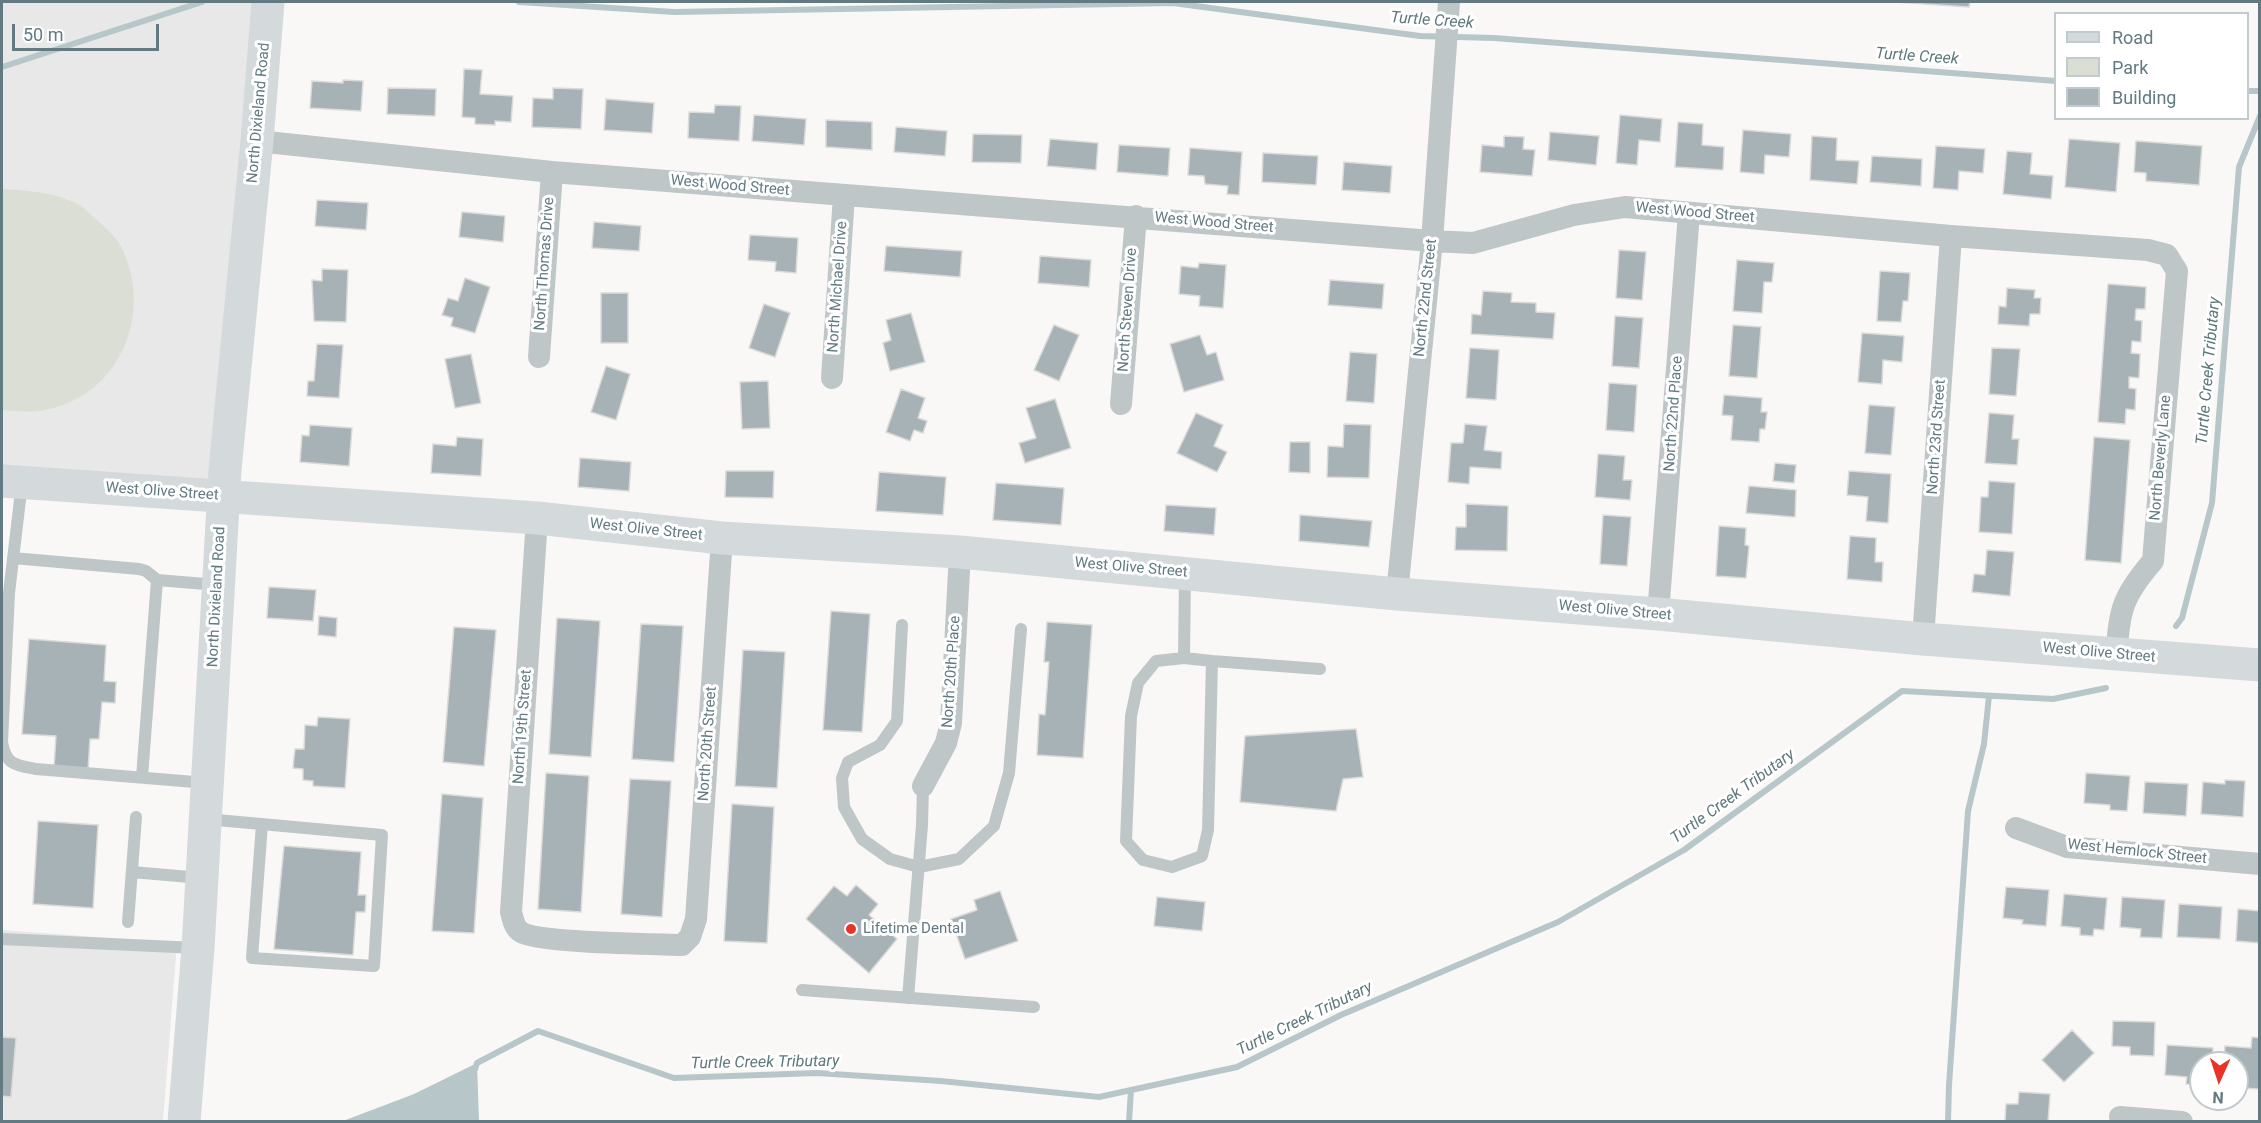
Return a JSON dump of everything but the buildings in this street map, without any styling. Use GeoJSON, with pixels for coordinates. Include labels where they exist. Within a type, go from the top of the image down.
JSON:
{"type":"FeatureCollection","features":[{"type":"Feature","properties":{"kind":"main road","name":"North Dixieland Road"},"geometry":{"type":"LineString","coordinates":[[184,1122],[198,948],[223,496],[268,2]]}},
{"type":"Feature","properties":{"kind":"main road","name":"West Olive Street"},"geometry":{"type":"LineString","coordinates":[[12,481],[537,519],[722,538],[960,552],[1397,594],[1658,614],[1923,639],[2259,664]]}},
{"type":"Feature","properties":{"kind":"street","name":"North 22nd Street"},"geometry":{"type":"LineString","coordinates":[[1397,594],[1432,241],[1449,2]]}},
{"type":"Feature","properties":{"kind":"street","name":"West Wood Street"},"geometry":{"type":"LineString","coordinates":[[257,141],[552,172],[1432,241],[1473,243],[1574,215],[1625,207],[1951,236],[2148,250],[2167,255]]}},
{"type":"Feature","properties":{"kind":"street","name":"North Thomas Drive"},"geometry":{"type":"LineString","coordinates":[[539,357],[552,172]]}},
{"type":"Feature","properties":{"kind":"street","name":"North Michael Drive"},"geometry":{"type":"LineString","coordinates":[[832,378],[844,195]]}},
{"type":"Feature","properties":{"kind":"street","name":"North 22nd Place"},"geometry":{"type":"LineString","coordinates":[[1658,614],[1689,213]]}},
{"type":"Feature","properties":{"kind":"street","name":"North Steven Drive"},"geometry":{"type":"LineString","coordinates":[[1121,404],[1136,216]]}},
{"type":"Feature","properties":{"kind":"street","name":"North 23rd Street"},"geometry":{"type":"LineString","coordinates":[[1923,639],[1951,236]]}},
{"type":"Feature","properties":{"kind":"street","name":"North Beverly Lane"},"geometry":{"type":"LineString","coordinates":[[2117,654],[2118,627],[2122,606],[2135,581],[2153,561],[2177,271],[2167,255]]}},
{"type":"Feature","properties":{"kind":"street","name":"North 19th Street"},"geometry":{"type":"LineString","coordinates":[[537,519],[511,912],[515,925],[521,933],[553,939],[682,945]]}},
{"type":"Feature","properties":{"kind":"street","name":"North 20th Street"},"geometry":{"type":"LineString","coordinates":[[682,945],[690,937],[696,919],[722,538]]}},
{"type":"Feature","properties":{"kind":"street","name":"North 20th Place"},"geometry":{"type":"LineString","coordinates":[[923,786],[946,743],[951,723],[960,552]]}},
{"type":"Feature","properties":{"kind":"street","name":"West Hemlock Street"},"geometry":{"type":"LineString","coordinates":[[2016,828],[2067,847],[2259,864]]}},
{"type":"Feature","properties":{"kind":"street"},"geometry":{"type":"LineString","coordinates":[[2120,1117],[2182,1122]]}},
{"type":"Feature","properties":{"kind":"lane"},"geometry":{"type":"LineString","coordinates":[[12,481],[13,558],[9,593],[4,756],[15,765],[36,769],[207,783]]}},
{"type":"Feature","properties":{"kind":"lane"},"geometry":{"type":"LineString","coordinates":[[13,558],[139,569],[146,571],[157,580],[218,585]]}},
{"type":"Feature","properties":{"kind":"lane"},"geometry":{"type":"LineString","coordinates":[[1184,658],[1185,574]]}},
{"type":"Feature","properties":{"kind":"lane"},"geometry":{"type":"LineString","coordinates":[[142,777],[157,580]]}},
{"type":"Feature","properties":{"kind":"lane"},"geometry":{"type":"LineString","coordinates":[[902,625],[897,721],[880,745],[848,762],[842,778],[842,788],[844,807],[862,839],[890,859],[919,867],[959,859],[994,826],[1009,773],[1021,629]]}},
{"type":"Feature","properties":{"kind":"lane"},"geometry":{"type":"LineString","coordinates":[[1212,661],[1208,830],[1202,856],[1172,867],[1143,860],[1126,841],[1131,716],[1138,683],[1156,661],[1184,658],[1320,669]]}},
{"type":"Feature","properties":{"kind":"lane"},"geometry":{"type":"LineString","coordinates":[[908,998],[923,786]]}},
{"type":"Feature","properties":{"kind":"lane"},"geometry":{"type":"LineString","coordinates":[[128,922],[136,817]]}},
{"type":"Feature","properties":{"kind":"lane"},"geometry":{"type":"LineString","coordinates":[[205,819],[262,824],[382,835],[374,966],[252,958],[262,824]]}},
{"type":"Feature","properties":{"kind":"lane"},"geometry":{"type":"LineString","coordinates":[[132,872],[202,878]]}},
{"type":"Feature","properties":{"kind":"lane"},"geometry":{"type":"LineString","coordinates":[[2,939],[198,948]]}},
{"type":"Feature","properties":{"kind":"lane"},"geometry":{"type":"LineString","coordinates":[[802,990],[1034,1007]]}},
{"type":"Feature","properties":{"kind":"shaded area"},"geometry":{"type":"Polygon","coordinates":[[[2,2],[255,2],[223,496],[2,481],[2,2]]]}},
{"type":"Feature","properties":{"kind":"shaded area"},"geometry":{"type":"Polygon","coordinates":[[[2,930],[177,943],[163,1121],[2,1121],[2,930]]]}},
{"type":"Feature","properties":{"kind":"shaded area"},"geometry":{"type":"Polygon","coordinates":[[[477,1063],[479,1121],[343,1121],[414,1094],[477,1063]]]}},
{"type":"Feature","properties":{"kind":"green space"},"geometry":{"type":"Polygon","coordinates":[[[2,189],[53,195],[81,206],[106,228],[122,248],[131,276],[134,299],[132,322],[115,364],[100,382],[82,396],[46,410],[2,410],[2,189]]]}},
{"type":"Feature","properties":{"kind":"waterway","name":"Turtle Creek"},"geometry":{"type":"LineString","coordinates":[[2,67],[202,2]]}},
{"type":"Feature","properties":{"kind":"waterway","name":"Turtle Creek"},"geometry":{"type":"LineString","coordinates":[[519,2],[674,12],[1173,3],[1420,36],[1494,38],[2054,81]]}},
{"type":"Feature","properties":{"kind":"waterway","name":"Turtle Creek"},"geometry":{"type":"LineString","coordinates":[[2249,91],[2260,91]]}},
{"type":"Feature","properties":{"kind":"waterway","name":"Turtle Creek Tributary"},"geometry":{"type":"LineString","coordinates":[[2176,626],[2182,618],[2212,503],[2239,167],[2260,116]]}},
{"type":"Feature","properties":{"kind":"waterway","name":"Turtle Creek Tributary"},"geometry":{"type":"LineString","coordinates":[[475,1069],[477,1063],[538,1031],[674,1078],[817,1073],[941,1081],[1099,1097],[1237,1067],[1341,1015],[1558,922],[1684,850],[1902,691],[2053,699],[2106,688]]}},
{"type":"Feature","properties":{"kind":"waterway"},"geometry":{"type":"LineString","coordinates":[[1948,1122],[1968,811],[1984,744],[1989,696]]}},
{"type":"Feature","properties":{"kind":"waterway"},"geometry":{"type":"LineString","coordinates":[[1129,1122],[1131,1090]]}},
{"type":"Feature","properties":{"kind":"place","name":"Lifetime Dental"},"geometry":{"type":"Point","coordinates":[851,929]}}]}
